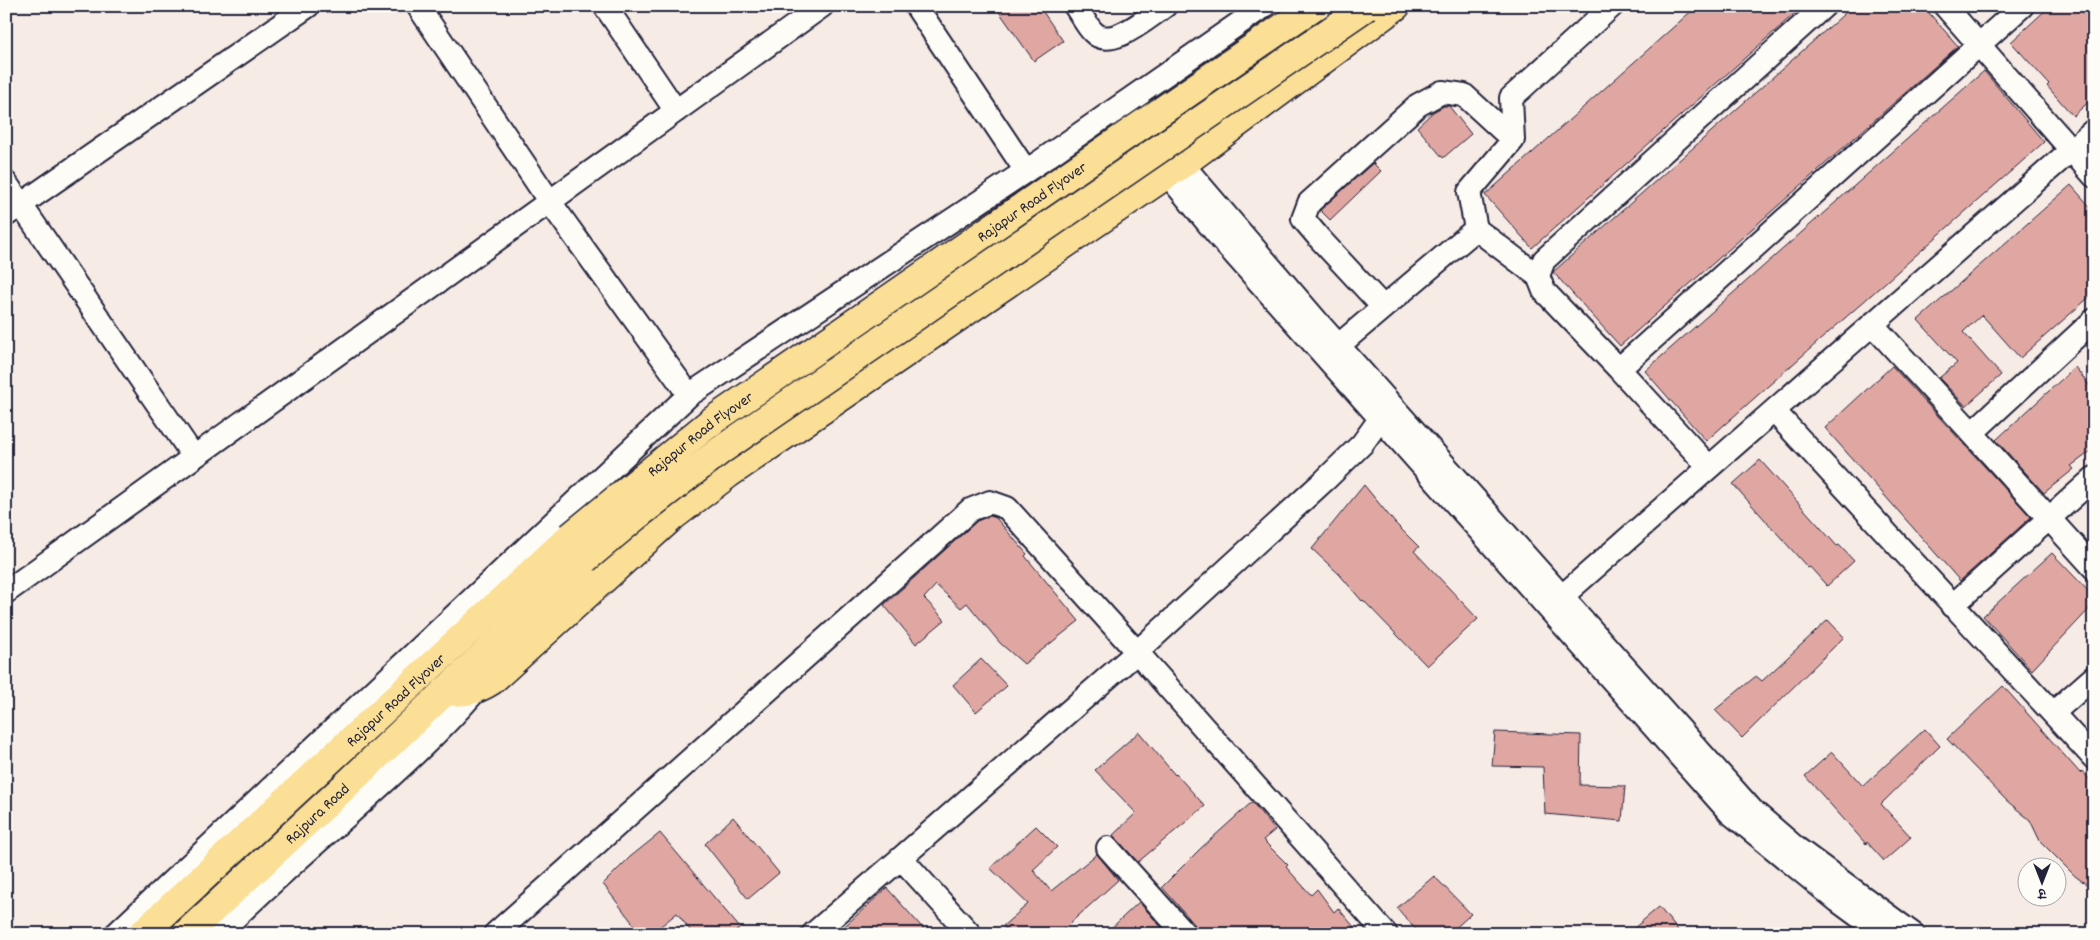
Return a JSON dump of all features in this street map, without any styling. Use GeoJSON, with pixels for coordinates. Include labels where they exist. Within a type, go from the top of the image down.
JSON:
{"type":"FeatureCollection","features":[{"type":"Feature","properties":{"kind":"main road","name":"Rajapur Road Flyover"},"geometry":{"type":"LineString","coordinates":[[142,934],[570,537],[712,421],[1314,6]]}},
{"type":"Feature","properties":{"kind":"main road","name":"Rajapur Road Flyover"},"geometry":{"type":"LineString","coordinates":[[445,691],[585,559],[721,450],[1367,6]]}},
{"type":"Feature","properties":{"kind":"main road"},"geometry":{"type":"LineString","coordinates":[[445,691],[462,692],[477,690],[491,681],[673,516],[728,474],[1396,6]]}},
{"type":"Feature","properties":{"kind":"main road","name":"Rajpura Road"},"geometry":{"type":"LineString","coordinates":[[186,934],[445,691]]}},
{"type":"Feature","properties":{"kind":"street"},"geometry":{"type":"LineString","coordinates":[[14,210],[308,6]]}},
{"type":"Feature","properties":{"kind":"street"},"geometry":{"type":"LineString","coordinates":[[418,6],[550,202],[689,395]]}},
{"type":"Feature","properties":{"kind":"street"},"geometry":{"type":"LineString","coordinates":[[605,6],[676,111]]}},
{"type":"Feature","properties":{"kind":"street"},"geometry":{"type":"LineString","coordinates":[[6,592],[822,6]]}},
{"type":"Feature","properties":{"kind":"street"},"geometry":{"type":"LineString","coordinates":[[916,6],[1026,170]]}},
{"type":"Feature","properties":{"kind":"street"},"geometry":{"type":"LineString","coordinates":[[1075,6],[1094,33],[1102,38],[1113,38],[1122,34],[1165,6]]}},
{"type":"Feature","properties":{"kind":"street"},"geometry":{"type":"LineString","coordinates":[[116,934],[689,395],[1026,170],[1264,6]]}},
{"type":"Feature","properties":{"kind":"street"},"geometry":{"type":"LineString","coordinates":[[1612,6],[1511,98],[1513,140],[1469,192],[1476,229],[1538,276],[1544,291],[1710,467]]}},
{"type":"Feature","properties":{"kind":"street"},"geometry":{"type":"LineString","coordinates":[[1538,276],[1544,260],[1824,6]]}},
{"type":"Feature","properties":{"kind":"street"},"geometry":{"type":"LineString","coordinates":[[1945,6],[2070,151],[2094,176]]}},
{"type":"Feature","properties":{"kind":"street"},"geometry":{"type":"LineString","coordinates":[[1619,369],[2022,6]]}},
{"type":"Feature","properties":{"kind":"street"},"geometry":{"type":"LineString","coordinates":[[1383,307],[1304,219],[1309,203],[1418,105],[1442,92],[1464,94],[1513,140]]}},
{"type":"Feature","properties":{"kind":"street"},"geometry":{"type":"LineString","coordinates":[[1123,103],[1171,164],[1338,345],[1556,602],[1730,813],[1838,901],[1883,934]]}},
{"type":"Feature","properties":{"kind":"street"},"geometry":{"type":"LineString","coordinates":[[1556,602],[2094,130]]}},
{"type":"Feature","properties":{"kind":"street"},"geometry":{"type":"LineString","coordinates":[[1171,164],[1221,239],[1380,419],[1752,810],[1795,846],[1913,934]]}},
{"type":"Feature","properties":{"kind":"street"},"geometry":{"type":"LineString","coordinates":[[6,183],[14,210],[194,457]]}},
{"type":"Feature","properties":{"kind":"street"},"geometry":{"type":"LineString","coordinates":[[1338,345],[1476,229]]}},
{"type":"Feature","properties":{"kind":"street"},"geometry":{"type":"LineString","coordinates":[[1972,433],[2094,320]]}},
{"type":"Feature","properties":{"kind":"street"},"geometry":{"type":"LineString","coordinates":[[1872,324],[2094,568]]}},
{"type":"Feature","properties":{"kind":"street"},"geometry":{"type":"LineString","coordinates":[[1774,411],[2094,758]]}},
{"type":"Feature","properties":{"kind":"street"},"geometry":{"type":"LineString","coordinates":[[814,934],[1137,652],[1325,480],[1362,444],[1380,419]]}},
{"type":"Feature","properties":{"kind":"street"},"geometry":{"type":"LineString","coordinates":[[1952,606],[2094,478]]}},
{"type":"Feature","properties":{"kind":"street"},"geometry":{"type":"LineString","coordinates":[[495,934],[970,510],[990,502],[1007,508],[1386,934]]}},
{"type":"Feature","properties":{"kind":"street"},"geometry":{"type":"LineString","coordinates":[[2053,713],[2094,677]]}},
{"type":"Feature","properties":{"kind":"street"},"geometry":{"type":"LineString","coordinates":[[218,934],[281,874],[384,782],[462,707],[477,690]]}},
{"type":"Feature","properties":{"kind":"street"},"geometry":{"type":"LineString","coordinates":[[1108,848],[1186,934]]}},
{"type":"Feature","properties":{"kind":"street"},"geometry":{"type":"LineString","coordinates":[[901,858],[970,934]]}},
{"type":"Feature","properties":{"kind":"building"},"geometry":{"type":"Polygon","coordinates":[[[995,6],[1039,6],[1063,41],[1034,61],[995,6]]]}},
{"type":"Feature","properties":{"kind":"building"},"geometry":{"type":"Polygon","coordinates":[[[1697,6],[1803,6],[1532,248],[1485,195],[1697,6]]]}},
{"type":"Feature","properties":{"kind":"building"},"geometry":{"type":"Polygon","coordinates":[[[1853,6],[1923,6],[1958,46],[1620,346],[1553,272],[1853,6]]]}},
{"type":"Feature","properties":{"kind":"building"},"geometry":{"type":"Polygon","coordinates":[[[2050,6],[2094,6],[2094,97],[2073,116],[2047,86],[2049,84],[2011,42],[2050,6]]]}},
{"type":"Feature","properties":{"kind":"building"},"geometry":{"type":"Polygon","coordinates":[[[1984,71],[2044,142],[1706,441],[1645,371],[1984,71]]]}},
{"type":"Feature","properties":{"kind":"building"},"geometry":{"type":"Polygon","coordinates":[[[1444,106],[1449,106],[1471,134],[1443,158],[1417,127],[1433,112],[1444,106]]]}},
{"type":"Feature","properties":{"kind":"building"},"geometry":{"type":"Polygon","coordinates":[[[1373,163],[1381,171],[1330,220],[1320,210],[1373,163]]]}},
{"type":"Feature","properties":{"kind":"building"},"geometry":{"type":"Polygon","coordinates":[[[2071,185],[2094,211],[2094,293],[2020,358],[1982,315],[1963,332],[2001,375],[1966,406],[1939,378],[1957,363],[1918,320],[2071,185]]]}},
{"type":"Feature","properties":{"kind":"building"},"geometry":{"type":"Polygon","coordinates":[[[1892,366],[2031,517],[1960,581],[1825,428],[1892,366]]]}},
{"type":"Feature","properties":{"kind":"building"},"geometry":{"type":"Polygon","coordinates":[[[2075,367],[2094,391],[2094,449],[2071,466],[2074,469],[2044,493],[1996,440],[2075,367]]]}},
{"type":"Feature","properties":{"kind":"building"},"geometry":{"type":"Polygon","coordinates":[[[1760,460],[1837,546],[1839,545],[1854,561],[1827,586],[1810,567],[1808,568],[1733,484],[1760,460]]]}},
{"type":"Feature","properties":{"kind":"building"},"geometry":{"type":"Polygon","coordinates":[[[1364,485],[1395,523],[1419,547],[1414,551],[1478,619],[1427,666],[1362,601],[1339,574],[1312,549],[1364,485]]]}},
{"type":"Feature","properties":{"kind":"building"},"geometry":{"type":"Polygon","coordinates":[[[990,516],[996,518],[1027,554],[1025,556],[1079,621],[1024,664],[1000,643],[967,603],[961,608],[936,585],[924,598],[945,620],[916,644],[884,605],[977,521],[990,516]]]}},
{"type":"Feature","properties":{"kind":"building"},"geometry":{"type":"Polygon","coordinates":[[[2052,553],[2094,597],[2094,604],[2032,670],[1983,616],[2052,553]]]}},
{"type":"Feature","properties":{"kind":"building"},"geometry":{"type":"Polygon","coordinates":[[[1828,620],[1844,637],[1742,738],[1715,710],[1756,676],[1762,681],[1828,620]]]}},
{"type":"Feature","properties":{"kind":"building"},"geometry":{"type":"Polygon","coordinates":[[[981,659],[1007,686],[976,712],[953,685],[981,659]]]}},
{"type":"Feature","properties":{"kind":"building"},"geometry":{"type":"Polygon","coordinates":[[[2003,686],[2080,773],[2082,771],[2094,784],[2094,890],[2068,869],[2068,858],[2057,858],[2040,841],[2030,820],[2007,801],[1947,739],[2003,686]]]}},
{"type":"Feature","properties":{"kind":"building"},"geometry":{"type":"Polygon","coordinates":[[[1925,729],[1940,746],[1881,804],[1911,837],[1884,861],[1867,842],[1866,844],[1805,776],[1832,752],[1863,786],[1925,729]]]}},
{"type":"Feature","properties":{"kind":"building"},"geometry":{"type":"Polygon","coordinates":[[[1139,732],[1175,775],[1205,806],[1138,862],[1113,835],[1136,813],[1095,770],[1139,732]]]}},
{"type":"Feature","properties":{"kind":"building"},"geometry":{"type":"Polygon","coordinates":[[[1495,732],[1581,735],[1580,785],[1625,786],[1622,821],[1545,814],[1543,767],[1492,766],[1495,732]]]}},
{"type":"Feature","properties":{"kind":"building"},"geometry":{"type":"Polygon","coordinates":[[[1252,802],[1275,830],[1263,840],[1288,865],[1286,867],[1311,895],[1317,889],[1334,912],[1338,908],[1360,934],[1198,932],[1195,925],[1162,887],[1200,849],[1252,802]]]}},
{"type":"Feature","properties":{"kind":"building"},"geometry":{"type":"Polygon","coordinates":[[[733,817],[779,873],[748,899],[705,844],[733,817]]]}},
{"type":"Feature","properties":{"kind":"building"},"geometry":{"type":"Polygon","coordinates":[[[1036,826],[1057,847],[1033,870],[1051,891],[1097,854],[1118,880],[1058,934],[1010,934],[1003,926],[1028,904],[990,868],[1036,826]]]}},
{"type":"Feature","properties":{"kind":"building"},"geometry":{"type":"Polygon","coordinates":[[[660,833],[740,928],[732,934],[693,934],[677,913],[651,934],[641,934],[603,884],[630,857],[660,833]]]}},
{"type":"Feature","properties":{"kind":"building"},"geometry":{"type":"Polygon","coordinates":[[[1434,876],[1471,914],[1449,934],[1420,934],[1397,908],[1434,876]]]}},
{"type":"Feature","properties":{"kind":"building"},"geometry":{"type":"Polygon","coordinates":[[[887,888],[928,934],[836,934],[887,888]]]}},
{"type":"Feature","properties":{"kind":"building"},"geometry":{"type":"Polygon","coordinates":[[[1139,902],[1163,929],[1157,934],[1105,934],[1139,902]]]}},
{"type":"Feature","properties":{"kind":"building"},"geometry":{"type":"Polygon","coordinates":[[[1659,907],[1681,934],[1627,934],[1659,907]]]}}]}
